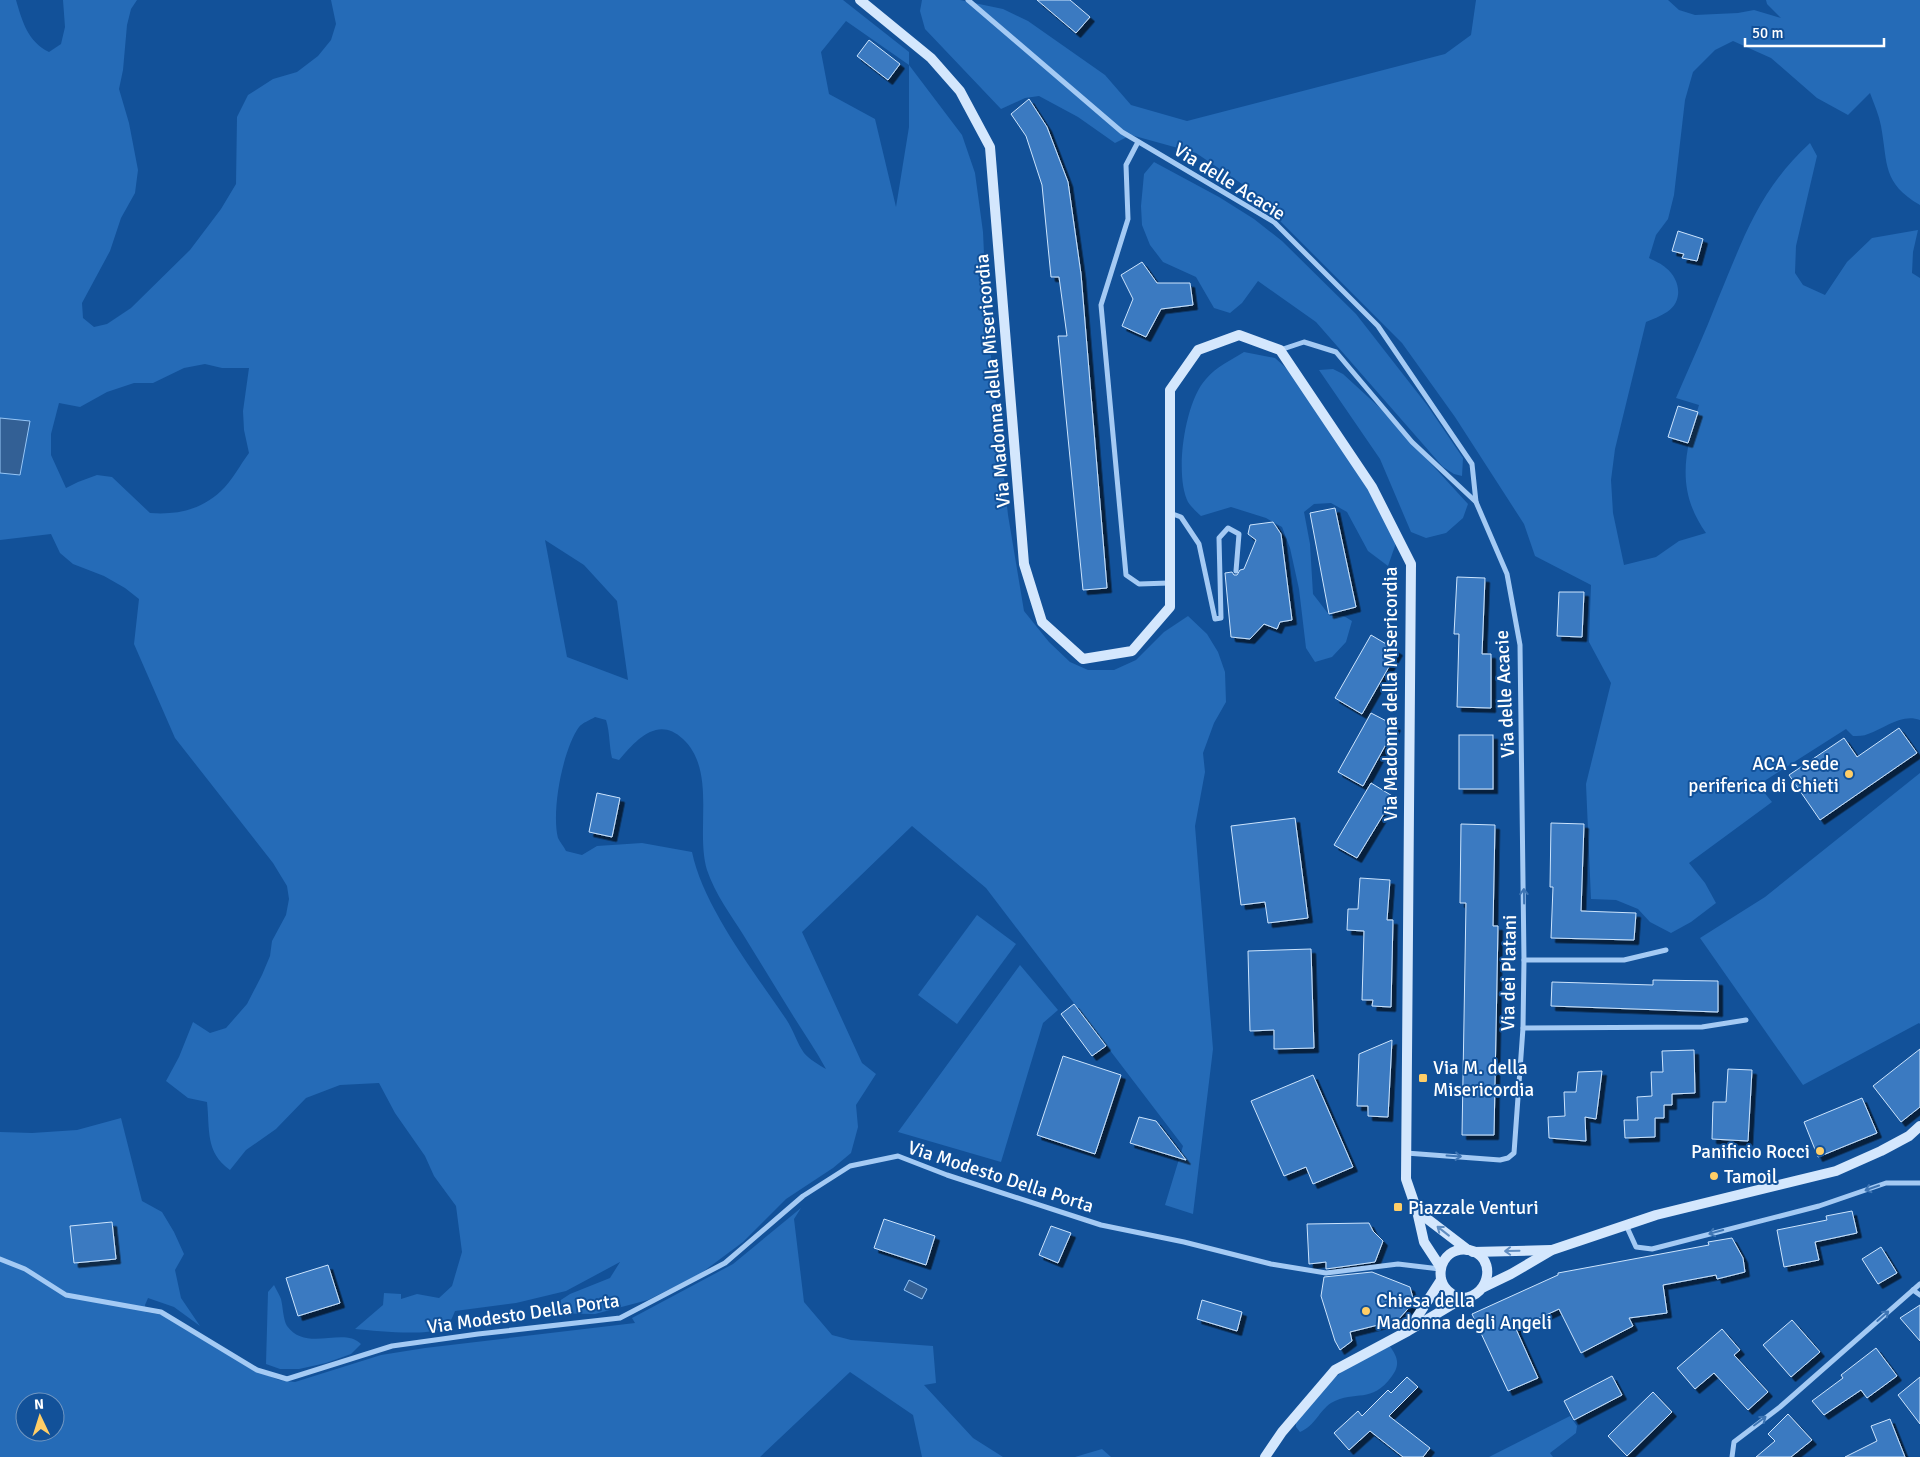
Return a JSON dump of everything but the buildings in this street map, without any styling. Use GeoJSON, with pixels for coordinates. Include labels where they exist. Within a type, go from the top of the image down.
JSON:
{"type":"FeatureCollection","features":[{"type":"Feature","properties":{"kind":"main road","name":"Via Madonna della Misericordia"},"geometry":{"type":"LineString","coordinates":[[860,0],[932,58],[960,91],[990,147],[1024,564],[1042,622],[1083,659],[1132,651],[1170,606],[1170,390],[1198,350],[1240,335],[1280,350],[1372,487],[1411,564],[1406,1180],[1417,1211],[1424,1242],[1440,1268]]}},
{"type":"Feature","properties":{"kind":"main road"},"geometry":{"type":"LineString","coordinates":[[1265,1457],[1282,1432],[1335,1370],[1408,1331],[1463,1298],[1473,1296],[1484,1287],[1552,1250],[1656,1215],[1836,1171],[1909,1136],[1920,1126]]}},
{"type":"Feature","properties":{"kind":"main road"},"geometry":{"type":"LineString","coordinates":[[1417,1211],[1479,1256],[1486,1265],[1488,1275],[1484,1287]]}},
{"type":"Feature","properties":{"kind":"main road"},"geometry":{"type":"LineString","coordinates":[[1463,1298],[1451,1294],[1445,1289],[1441,1280],[1440,1268],[1449,1255],[1461,1250],[1552,1250]]}},
{"type":"Feature","properties":{"kind":"main road"},"geometry":{"type":"LineString","coordinates":[[1408,1331],[1441,1280]]}},
{"type":"Feature","properties":{"kind":"street","name":"Via delle Acacie"},"geometry":{"type":"LineString","coordinates":[[968,0],[1122,132],[1274,222],[1378,326],[1472,464],[1476,502],[1507,574],[1520,646],[1522,802]]}},
{"type":"Feature","properties":{"kind":"street"},"geometry":{"type":"LineString","coordinates":[[1138,142],[1126,165],[1128,219],[1101,306],[1126,574],[1139,584],[1170,582]]}},
{"type":"Feature","properties":{"kind":"street","name":"Via delle Acacie"},"geometry":{"type":"LineString","coordinates":[[1280,350],[1304,342],[1336,352],[1412,442],[1476,502]]}},
{"type":"Feature","properties":{"kind":"street"},"geometry":{"type":"LineString","coordinates":[[1170,512],[1180,518],[1199,544],[1214,619],[1221,618],[1219,538],[1228,528],[1239,534],[1236,571]]}},
{"type":"Feature","properties":{"kind":"street","name":"Via dei Platani"},"geometry":{"type":"LineString","coordinates":[[1405,1153],[1500,1160],[1508,1158],[1514,1153],[1523,1028],[1522,802]]}},
{"type":"Feature","properties":{"kind":"street"},"geometry":{"type":"LineString","coordinates":[[1524,960],[1624,960],[1666,950]]}},
{"type":"Feature","properties":{"kind":"street"},"geometry":{"type":"LineString","coordinates":[[1523,1028],[1702,1027],[1746,1020]]}},
{"type":"Feature","properties":{"kind":"street","name":"Via Modesto Della Porta"},"geometry":{"type":"LineString","coordinates":[[0,1259],[25,1269],[66,1295],[161,1312],[257,1370],[286,1379],[392,1346],[620,1318],[725,1263],[803,1196],[850,1166],[898,1156],[947,1175],[1101,1225],[1184,1242],[1271,1264],[1326,1273],[1398,1264],[1440,1268]]}},
{"type":"Feature","properties":{"kind":"street"},"geometry":{"type":"LineString","coordinates":[[1626,1225],[1636,1246],[1652,1249],[1819,1206],[1886,1183],[1920,1182]]}},
{"type":"Feature","properties":{"kind":"street"},"geometry":{"type":"LineString","coordinates":[[1732,1457],[1734,1442],[1780,1407],[1920,1284]]}},
{"type":"Feature","properties":{"kind":"street"},"geometry":{"type":"LineString","coordinates":[[1913,1290],[1920,1295]]}},
{"type":"Feature","properties":{"kind":"shaded area"},"geometry":{"type":"Polygon","coordinates":[[[0,0],[16,0],[31,37],[49,52],[61,44],[65,27],[63,0],[137,0],[131,9],[127,25],[123,70],[119,89],[129,123],[138,170],[135,193],[121,218],[110,251],[82,303],[83,318],[94,327],[107,324],[131,308],[190,250],[221,209],[236,184],[237,117],[248,95],[273,79],[297,72],[318,56],[331,40],[336,24],[331,0],[843,0],[909,52],[909,65],[962,135],[975,173],[983,232],[987,319],[1008,515],[1024,611],[1049,642],[1070,662],[1088,670],[1114,670],[1136,660],[1164,632],[1188,616],[1207,634],[1218,652],[1225,672],[1226,702],[1214,723],[1203,753],[1205,772],[1195,826],[1213,1049],[1193,1214],[1165,1205],[1183,1146],[986,888],[912,826],[802,932],[862,1063],[876,1074],[856,1105],[858,1127],[851,1153],[833,1168],[786,1199],[743,1242],[700,1274],[648,1300],[595,1314],[541,1313],[570,1294],[610,1278],[620,1262],[566,1291],[516,1303],[455,1311],[448,1324],[442,1329],[411,1333],[355,1329],[383,1305],[384,1293],[401,1294],[401,1299],[417,1294],[439,1298],[452,1286],[462,1252],[456,1206],[434,1176],[425,1156],[395,1113],[379,1083],[340,1085],[306,1098],[276,1129],[246,1150],[230,1170],[216,1156],[210,1140],[207,1102],[188,1098],[166,1081],[179,1057],[193,1022],[210,1033],[226,1028],[247,1004],[270,956],[272,941],[286,915],[289,899],[287,886],[273,863],[175,738],[134,644],[139,599],[125,588],[104,576],[73,564],[60,553],[51,534],[0,540],[0,0]],[[846,21],[821,52],[829,94],[875,119],[896,207],[909,127],[909,65],[846,21]],[[205,364],[184,368],[153,383],[134,383],[107,392],[80,407],[59,403],[51,434],[51,455],[66,488],[97,475],[112,477],[150,513],[170,513],[197,507],[225,487],[249,453],[244,430],[243,411],[249,368],[222,368],[205,364]],[[545,540],[567,657],[628,680],[617,601],[584,565],[545,540]],[[595,717],[584,723],[573,737],[568,750],[557,797],[556,826],[558,838],[566,851],[582,855],[597,846],[642,843],[692,852],[707,894],[731,938],[788,1023],[804,1053],[811,1060],[826,1069],[710,879],[704,854],[702,784],[699,767],[693,752],[683,739],[674,732],[665,729],[656,730],[640,738],[619,760],[612,758],[606,720],[595,717]]]}},
{"type":"Feature","properties":{"kind":"shaded area"},"geometry":{"type":"Polygon","coordinates":[[[922,0],[960,0],[1003,9],[1028,21],[1105,75],[1131,105],[1187,121],[1445,54],[1471,35],[1476,0],[1668,0],[1679,10],[1695,15],[1738,13],[1754,10],[1781,18],[1767,4],[1766,0],[1920,0],[1920,205],[1899,189],[1889,172],[1880,122],[1870,93],[1848,115],[1817,98],[1771,58],[1733,41],[1715,50],[1693,72],[1685,100],[1674,195],[1668,219],[1656,235],[1649,258],[1662,265],[1671,273],[1677,284],[1678,296],[1676,302],[1667,312],[1646,322],[1615,449],[1611,480],[1613,513],[1624,565],[1656,557],[1679,541],[1706,533],[1696,517],[1686,486],[1687,455],[1699,405],[1676,398],[1736,255],[1755,215],[1778,178],[1810,143],[1817,156],[1796,246],[1795,273],[1803,285],[1825,295],[1847,262],[1872,238],[1918,230],[1913,252],[1912,273],[1920,278],[1920,720],[1907,718],[1861,736],[1853,736],[1846,729],[1758,785],[1772,802],[1689,863],[1705,883],[1716,903],[1691,922],[1671,933],[1650,922],[1638,909],[1616,900],[1591,899],[1586,784],[1611,683],[1589,642],[1591,585],[1535,556],[1524,524],[1455,417],[1402,343],[1245,186],[1196,153],[1131,135],[1115,143],[1078,117],[1039,96],[1025,98],[1001,109],[925,29],[920,11],[922,0]]]}},
{"type":"Feature","properties":{"kind":"shaded area"},"geometry":{"type":"Polygon","coordinates":[[[1154,162],[1219,197],[1254,219],[1282,241],[1356,314],[1427,405],[1463,458],[1462,476],[1454,474],[1443,467],[1316,322],[1258,281],[1242,303],[1230,313],[1214,308],[1196,277],[1163,262],[1150,245],[1142,225],[1141,206],[1144,174],[1154,162]]]}},
{"type":"Feature","properties":{"kind":"shaded area"},"geometry":{"type":"Polygon","coordinates":[[[1244,352],[1275,358],[1295,376],[1367,487],[1396,543],[1388,566],[1368,551],[1347,512],[1331,503],[1314,504],[1304,512],[1310,544],[1313,594],[1330,616],[1344,616],[1352,621],[1346,642],[1332,657],[1315,662],[1306,648],[1299,589],[1290,548],[1282,527],[1266,518],[1231,507],[1201,516],[1188,502],[1184,490],[1182,457],[1187,420],[1192,404],[1199,389],[1214,371],[1244,352]]]}},
{"type":"Feature","properties":{"kind":"shaded area"},"geometry":{"type":"Polygon","coordinates":[[[1333,369],[1343,374],[1379,407],[1468,504],[1463,518],[1446,533],[1426,538],[1411,532],[1380,459],[1319,370],[1333,369]]]}},
{"type":"Feature","properties":{"kind":"shaded area"},"geometry":{"type":"Polygon","coordinates":[[[0,418],[30,421],[20,475],[0,473],[0,418]]]}},
{"type":"Feature","properties":{"kind":"shaded area"},"geometry":{"type":"Polygon","coordinates":[[[1920,773],[1920,1024],[1803,1085],[1700,938],[1765,897],[1920,773]]]}},
{"type":"Feature","properties":{"kind":"shaded area"},"geometry":{"type":"Polygon","coordinates":[[[977,915],[1016,944],[957,1024],[918,995],[977,915]]]}},
{"type":"Feature","properties":{"kind":"shaded area"},"geometry":{"type":"Polygon","coordinates":[[[1020,965],[1058,1010],[1043,1023],[1001,1162],[898,1132],[1020,965]]]}},
{"type":"Feature","properties":{"kind":"shaded area"},"geometry":{"type":"Polygon","coordinates":[[[121,1118],[142,1201],[162,1212],[184,1254],[175,1270],[181,1298],[200,1326],[174,1307],[148,1298],[145,1305],[146,1312],[163,1315],[255,1370],[279,1380],[295,1382],[381,1355],[635,1323],[632,1318],[733,1264],[801,1208],[794,1219],[804,1302],[832,1335],[851,1340],[933,1346],[936,1383],[924,1385],[973,1438],[1003,1457],[922,1457],[913,1415],[850,1372],[760,1457],[0,1457],[0,1132],[32,1133],[77,1130],[121,1118]]]}},
{"type":"Feature","properties":{"kind":"shaded area"},"geometry":{"type":"Polygon","coordinates":[[[909,1280],[927,1289],[922,1299],[904,1290],[909,1280]]]}},
{"type":"Feature","properties":{"kind":"shaded area"},"geometry":{"type":"Polygon","coordinates":[[[274,1285],[281,1299],[287,1326],[295,1334],[304,1338],[314,1339],[345,1337],[361,1344],[351,1354],[326,1363],[299,1369],[280,1369],[266,1364],[268,1292],[274,1285]]]}},
{"type":"Feature","properties":{"kind":"shaded area"},"geometry":{"type":"Polygon","coordinates":[[[1389,1345],[1396,1356],[1397,1364],[1395,1372],[1384,1385],[1370,1394],[1348,1397],[1331,1403],[1309,1426],[1300,1432],[1296,1427],[1296,1421],[1334,1378],[1347,1368],[1389,1345]]]}},
{"type":"Feature","properties":{"kind":"shaded area"},"geometry":{"type":"Polygon","coordinates":[[[1570,1416],[1577,1426],[1576,1433],[1550,1453],[1553,1457],[1489,1457],[1570,1416]]]}},
{"type":"Feature","properties":{"kind":"shaded area"},"geometry":{"type":"Polygon","coordinates":[[[1102,1449],[1111,1457],[1075,1457],[1102,1449]]]}},
{"type":"Feature","properties":{"kind":"place","name":"ACA - sede periferica di Chieti"},"geometry":{"type":"Point","coordinates":[1849,774]}},
{"type":"Feature","properties":{"kind":"place","name":"Via M. della Misericordia"},"geometry":{"type":"Point","coordinates":[1423,1078]}},
{"type":"Feature","properties":{"kind":"place","name":"Panificio Rocci"},"geometry":{"type":"Point","coordinates":[1820,1151]}},
{"type":"Feature","properties":{"kind":"place","name":"Tamoil"},"geometry":{"type":"Point","coordinates":[1714,1176]}},
{"type":"Feature","properties":{"kind":"place","name":"Piazzale Venturi"},"geometry":{"type":"Point","coordinates":[1398,1207]}},
{"type":"Feature","properties":{"kind":"place","name":"Chiesa della Madonna degli Angeli"},"geometry":{"type":"Point","coordinates":[1366,1311]}}]}
